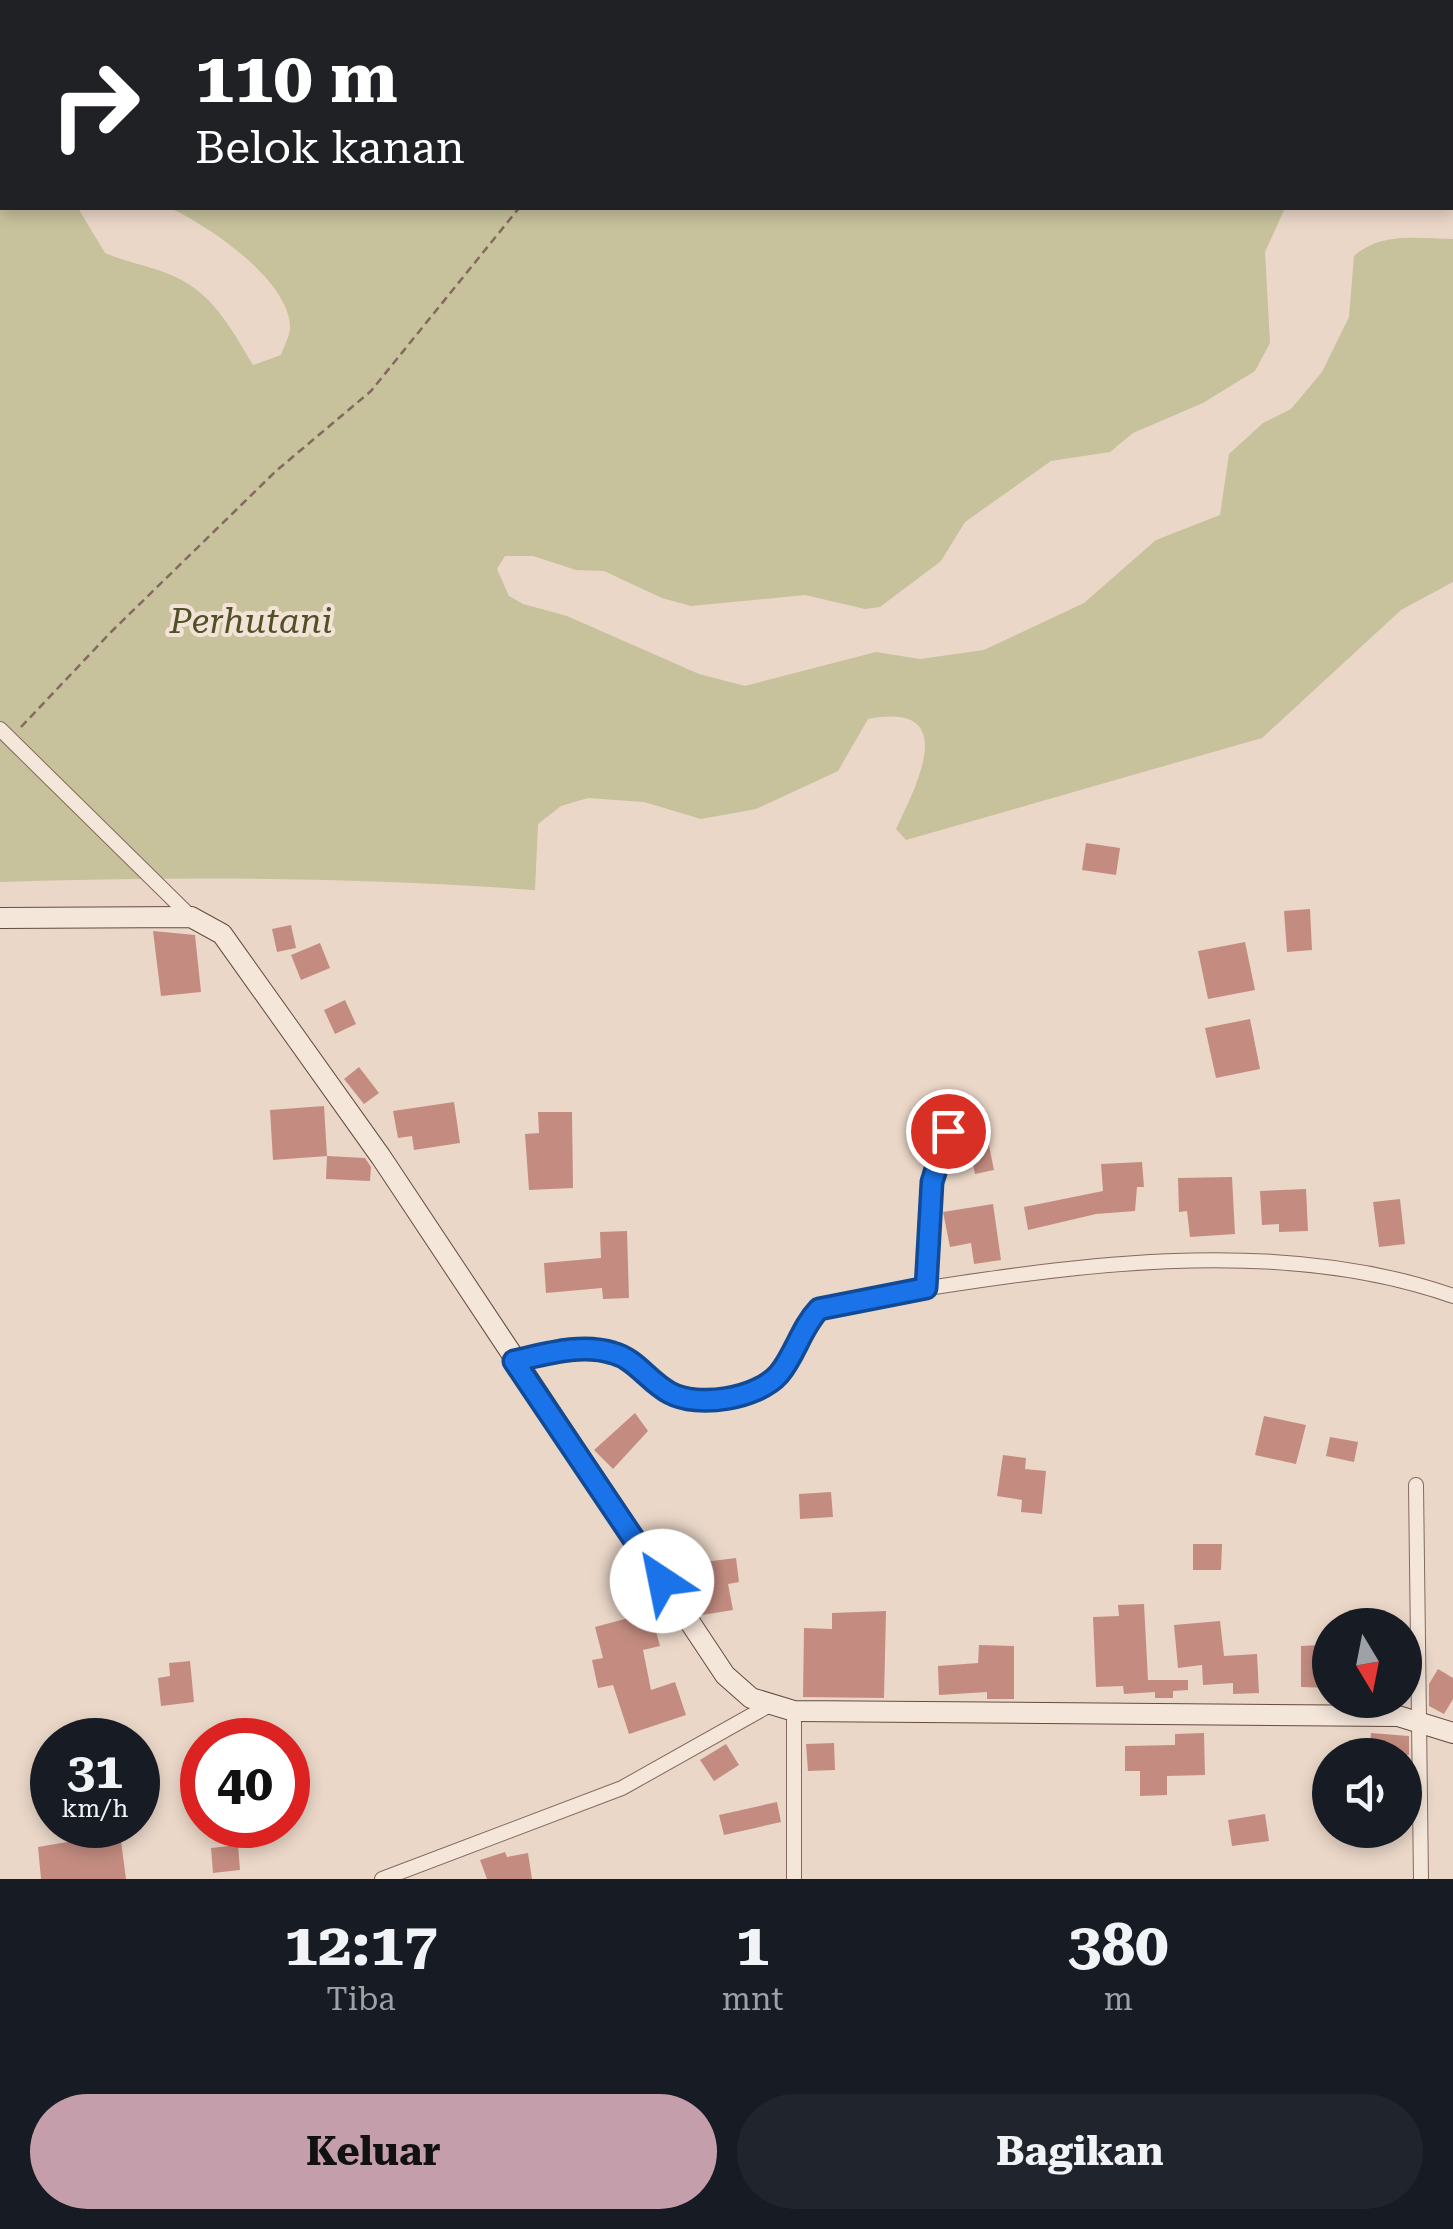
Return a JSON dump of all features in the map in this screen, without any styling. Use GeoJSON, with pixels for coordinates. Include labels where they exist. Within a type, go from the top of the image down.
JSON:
{"type":"FeatureCollection","features":[{"type":"Feature","properties":{"kind":"street"},"geometry":{"type":"LineString","coordinates":[[5,734],[191,917]]}},
{"type":"Feature","properties":{"kind":"street"},"geometry":{"type":"LineString","coordinates":[[0,918],[191,917],[208,923],[233,946],[380,1157],[725,1675],[743,1693],[768,1706],[794,1711],[1360,1714],[1417,1719],[1453,1733]]}},
{"type":"Feature","properties":{"kind":"street"},"geometry":{"type":"LineString","coordinates":[[926,1288],[932,1182],[948,1131]]}},
{"type":"Feature","properties":{"kind":"street"},"geometry":{"type":"LineString","coordinates":[[514,1361],[597,1350],[630,1361],[672,1394],[698,1399],[727,1396],[764,1386],[779,1374],[808,1321],[819,1309],[926,1288],[1150,1260],[1348,1268],[1453,1296]]}},
{"type":"Feature","properties":{"kind":"street"},"geometry":{"type":"LineString","coordinates":[[1416,1484],[1420,1879]]}},
{"type":"Feature","properties":{"kind":"street"},"geometry":{"type":"LineString","coordinates":[[382,1879],[622,1788],[768,1706]]}},
{"type":"Feature","properties":{"kind":"street"},"geometry":{"type":"LineString","coordinates":[[794,1711],[794,1879]]}},
{"type":"Feature","properties":{"kind":"path"},"geometry":{"type":"LineString","coordinates":[[5,734],[276,471],[372,390],[517,210]]}},
{"type":"Feature","properties":{"kind":"green space","name":"Perhutani"},"geometry":{"type":"Polygon","coordinates":[[[0,210],[79,210],[105,253],[182,280],[207,299],[253,365],[281,355],[290,329],[286,308],[261,273],[243,256],[205,227],[174,210],[1284,210],[1265,252],[1270,343],[1255,371],[1203,403],[1133,433],[1110,452],[1051,461],[965,522],[941,561],[880,607],[865,609],[805,595],[691,606],[662,598],[604,571],[576,570],[533,556],[505,556],[497,569],[509,596],[523,604],[567,616],[699,674],[745,686],[876,652],[920,659],[984,650],[1084,603],[1156,540],[1220,515],[1229,454],[1263,423],[1291,409],[1322,372],[1349,317],[1354,256],[1389,240],[1453,239],[1453,582],[1401,610],[1262,738],[906,840],[896,829],[921,771],[923,735],[915,723],[897,717],[868,719],[838,771],[756,809],[701,819],[644,802],[588,798],[561,806],[538,824],[535,890],[268,879],[0,882],[0,210]]]}},
{"type":"Feature","properties":{"kind":"building"},"geometry":{"type":"Polygon","coordinates":[[[1086,843],[1120,848],[1116,875],[1082,870],[1086,843]]]}},
{"type":"Feature","properties":{"kind":"building"},"geometry":{"type":"Polygon","coordinates":[[[1310,909],[1312,950],[1287,952],[1284,911],[1310,909]]]}},
{"type":"Feature","properties":{"kind":"building"},"geometry":{"type":"Polygon","coordinates":[[[291,925],[296,948],[277,952],[272,929],[291,925]]]}},
{"type":"Feature","properties":{"kind":"building"},"geometry":{"type":"Polygon","coordinates":[[[153,931],[195,935],[201,992],[161,996],[153,931]]]}},
{"type":"Feature","properties":{"kind":"building"},"geometry":{"type":"Polygon","coordinates":[[[1245,942],[1255,990],[1208,999],[1198,951],[1245,942]]]}},
{"type":"Feature","properties":{"kind":"building"},"geometry":{"type":"Polygon","coordinates":[[[320,943],[330,968],[301,980],[291,955],[320,943]]]}},
{"type":"Feature","properties":{"kind":"building"},"geometry":{"type":"Polygon","coordinates":[[[345,1000],[356,1024],[335,1034],[324,1010],[345,1000]]]}},
{"type":"Feature","properties":{"kind":"building"},"geometry":{"type":"Polygon","coordinates":[[[1250,1019],[1260,1069],[1216,1078],[1205,1028],[1250,1019]]]}},
{"type":"Feature","properties":{"kind":"building"},"geometry":{"type":"Polygon","coordinates":[[[359,1067],[379,1093],[364,1104],[344,1079],[359,1067]]]}},
{"type":"Feature","properties":{"kind":"building"},"geometry":{"type":"Polygon","coordinates":[[[454,1102],[460,1143],[414,1150],[412,1136],[398,1138],[393,1111],[454,1102]]]}},
{"type":"Feature","properties":{"kind":"building"},"geometry":{"type":"Polygon","coordinates":[[[324,1106],[327,1156],[273,1160],[270,1110],[324,1106]]]}},
{"type":"Feature","properties":{"kind":"building"},"geometry":{"type":"Polygon","coordinates":[[[538,1112],[572,1112],[573,1188],[529,1190],[525,1134],[539,1133],[538,1112]]]}},
{"type":"Feature","properties":{"kind":"building"},"geometry":{"type":"Polygon","coordinates":[[[983,1116],[994,1170],[975,1174],[963,1120],[983,1116]]]}},
{"type":"Feature","properties":{"kind":"building"},"geometry":{"type":"Polygon","coordinates":[[[327,1156],[365,1158],[371,1167],[370,1181],[326,1179],[327,1156]]]}},
{"type":"Feature","properties":{"kind":"building"},"geometry":{"type":"Polygon","coordinates":[[[1142,1162],[1144,1187],[1137,1187],[1135,1211],[1096,1214],[1028,1230],[1024,1207],[1103,1191],[1101,1164],[1142,1162]]]}},
{"type":"Feature","properties":{"kind":"building"},"geometry":{"type":"Polygon","coordinates":[[[1232,1177],[1235,1234],[1190,1237],[1187,1211],[1179,1212],[1178,1178],[1232,1177]]]}},
{"type":"Feature","properties":{"kind":"building"},"geometry":{"type":"Polygon","coordinates":[[[1306,1189],[1308,1231],[1279,1232],[1279,1224],[1262,1225],[1260,1191],[1306,1189]]]}},
{"type":"Feature","properties":{"kind":"building"},"geometry":{"type":"Polygon","coordinates":[[[1400,1199],[1405,1244],[1379,1247],[1373,1202],[1400,1199]]]}},
{"type":"Feature","properties":{"kind":"building"},"geometry":{"type":"Polygon","coordinates":[[[993,1204],[1001,1260],[974,1264],[971,1243],[950,1247],[943,1212],[993,1204]]]}},
{"type":"Feature","properties":{"kind":"building"},"geometry":{"type":"Polygon","coordinates":[[[627,1231],[629,1298],[603,1299],[602,1288],[546,1293],[544,1263],[601,1258],[600,1232],[627,1231]]]}},
{"type":"Feature","properties":{"kind":"building"},"geometry":{"type":"Polygon","coordinates":[[[635,1413],[648,1431],[613,1469],[594,1450],[635,1413]]]}},
{"type":"Feature","properties":{"kind":"building"},"geometry":{"type":"Polygon","coordinates":[[[1264,1416],[1306,1425],[1296,1464],[1255,1455],[1264,1416]]]}},
{"type":"Feature","properties":{"kind":"building"},"geometry":{"type":"Polygon","coordinates":[[[1330,1437],[1358,1442],[1354,1462],[1326,1456],[1330,1437]]]}},
{"type":"Feature","properties":{"kind":"building"},"geometry":{"type":"Polygon","coordinates":[[[1003,1455],[1026,1458],[1025,1469],[1046,1471],[1042,1514],[1021,1512],[1022,1500],[997,1496],[1003,1455]]]}},
{"type":"Feature","properties":{"kind":"building"},"geometry":{"type":"Polygon","coordinates":[[[831,1492],[833,1517],[800,1519],[799,1494],[831,1492]]]}},
{"type":"Feature","properties":{"kind":"building"},"geometry":{"type":"Polygon","coordinates":[[[1193,1544],[1222,1544],[1221,1570],[1193,1570],[1193,1544]]]}},
{"type":"Feature","properties":{"kind":"building"},"geometry":{"type":"Polygon","coordinates":[[[736,1558],[739,1582],[728,1584],[733,1610],[702,1615],[696,1563],[736,1558]]]}},
{"type":"Feature","properties":{"kind":"building"},"geometry":{"type":"Polygon","coordinates":[[[1144,1604],[1148,1680],[1188,1680],[1188,1690],[1173,1691],[1173,1698],[1155,1698],[1155,1692],[1124,1694],[1123,1686],[1096,1687],[1093,1617],[1119,1616],[1118,1605],[1144,1604]]]}},
{"type":"Feature","properties":{"kind":"building"},"geometry":{"type":"Polygon","coordinates":[[[886,1611],[884,1698],[803,1697],[804,1628],[832,1629],[832,1613],[886,1611]]]}},
{"type":"Feature","properties":{"kind":"building"},"geometry":{"type":"Polygon","coordinates":[[[651,1612],[660,1646],[643,1650],[651,1690],[675,1682],[686,1715],[629,1734],[613,1685],[598,1688],[592,1660],[603,1658],[595,1627],[651,1612]]]}},
{"type":"Feature","properties":{"kind":"building"},"geometry":{"type":"Polygon","coordinates":[[[1220,1621],[1224,1656],[1257,1654],[1259,1693],[1233,1694],[1233,1683],[1203,1685],[1202,1665],[1178,1668],[1174,1625],[1220,1621]]]}},
{"type":"Feature","properties":{"kind":"building"},"geometry":{"type":"Polygon","coordinates":[[[979,1645],[1014,1646],[1014,1699],[987,1699],[987,1692],[939,1695],[938,1666],[978,1663],[979,1645]]]}},
{"type":"Feature","properties":{"kind":"building"},"geometry":{"type":"Polygon","coordinates":[[[1312,1645],[1312,1687],[1301,1687],[1301,1646],[1312,1645]]]}},
{"type":"Feature","properties":{"kind":"building"},"geometry":{"type":"Polygon","coordinates":[[[190,1661],[194,1702],[161,1706],[158,1678],[170,1676],[169,1663],[190,1661]]]}},
{"type":"Feature","properties":{"kind":"building"},"geometry":{"type":"Polygon","coordinates":[[[1438,1669],[1453,1678],[1453,1699],[1444,1714],[1429,1706],[1429,1684],[1438,1669]]]}},
{"type":"Feature","properties":{"kind":"building"},"geometry":{"type":"Polygon","coordinates":[[[1204,1733],[1205,1775],[1167,1776],[1167,1795],[1140,1796],[1140,1771],[1125,1771],[1125,1746],[1175,1745],[1175,1734],[1204,1733]]]}},
{"type":"Feature","properties":{"kind":"building"},"geometry":{"type":"Polygon","coordinates":[[[1371,1733],[1409,1736],[1409,1738],[1371,1738],[1371,1733]]]}},
{"type":"Feature","properties":{"kind":"building"},"geometry":{"type":"Polygon","coordinates":[[[834,1743],[835,1770],[808,1771],[806,1744],[834,1743]]]}},
{"type":"Feature","properties":{"kind":"building"},"geometry":{"type":"Polygon","coordinates":[[[726,1744],[739,1765],[714,1781],[700,1760],[726,1744]]]}},
{"type":"Feature","properties":{"kind":"building"},"geometry":{"type":"Polygon","coordinates":[[[777,1802],[781,1822],[724,1835],[719,1815],[777,1802]]]}},
{"type":"Feature","properties":{"kind":"building"},"geometry":{"type":"Polygon","coordinates":[[[1265,1814],[1269,1841],[1232,1846],[1228,1820],[1265,1814]]]}},
{"type":"Feature","properties":{"kind":"building"},"geometry":{"type":"Polygon","coordinates":[[[38,1848],[122,1848],[126,1879],[41,1879],[38,1848]]]}},
{"type":"Feature","properties":{"kind":"building"},"geometry":{"type":"Polygon","coordinates":[[[211,1848],[238,1848],[240,1870],[213,1873],[211,1848]]]}},
{"type":"Feature","properties":{"kind":"building"},"geometry":{"type":"Polygon","coordinates":[[[505,1852],[507,1857],[528,1853],[532,1879],[487,1879],[480,1860],[505,1852]]]}},
{"type":"Feature","properties":{"kind":"route"},"geometry":{"type":"LineString","coordinates":[[662,1581],[514,1361],[575,1350],[616,1353],[659,1386],[688,1399],[709,1400],[764,1386],[779,1374],[808,1321],[819,1309],[926,1288],[932,1256],[932,1182],[948,1131]]}}]}
